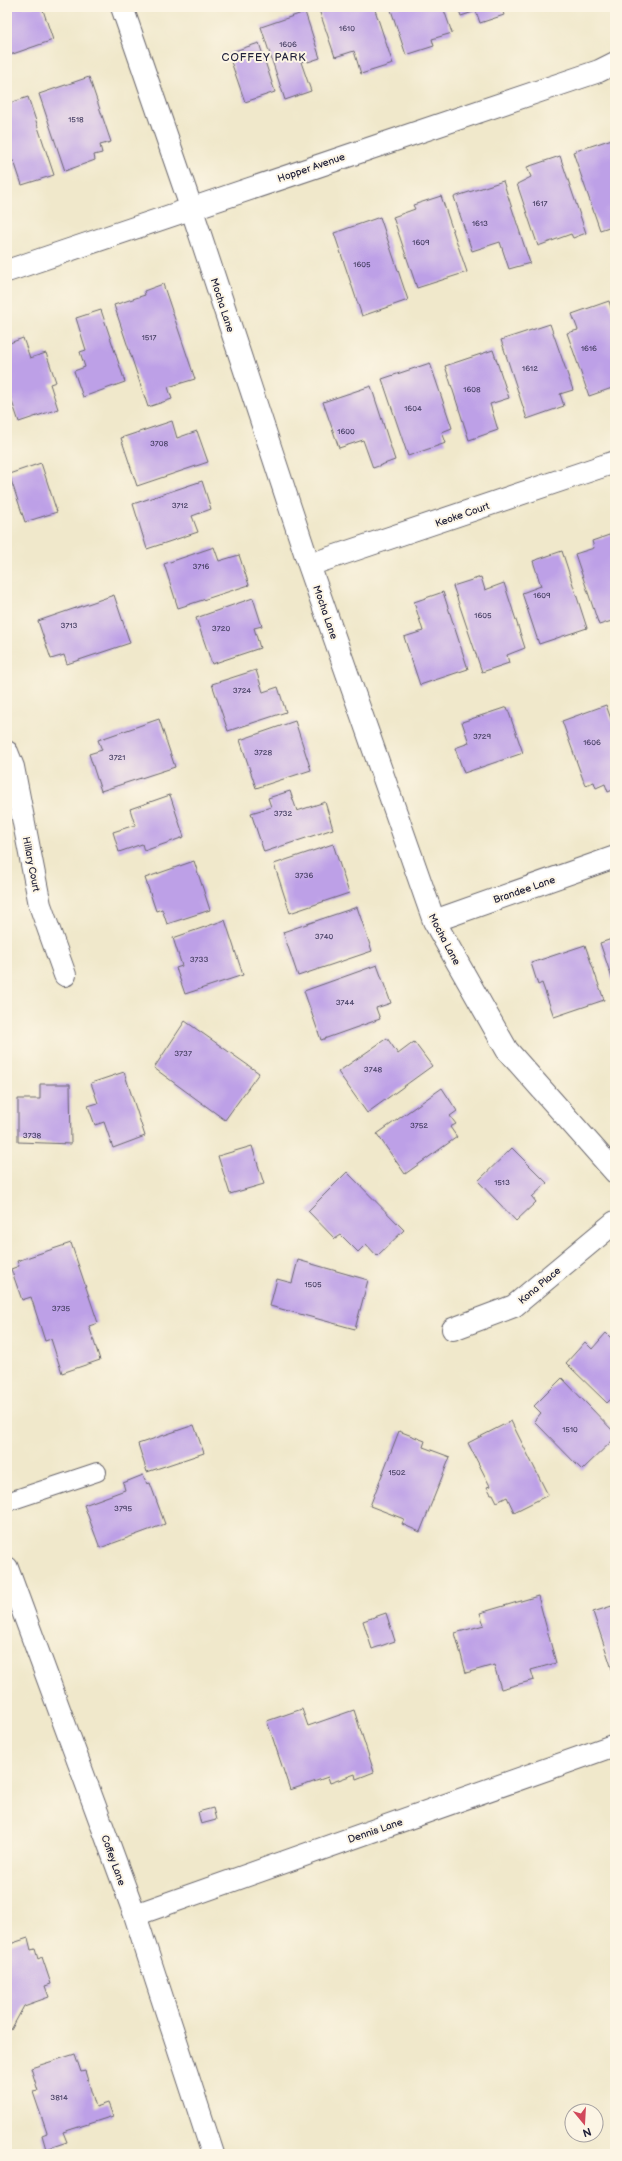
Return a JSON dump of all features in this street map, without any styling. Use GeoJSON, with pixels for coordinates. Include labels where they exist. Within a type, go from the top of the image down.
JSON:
{"type":"FeatureCollection","features":[{"type":"Feature","properties":{"kind":"street","name":"Mocha Lane"},"geometry":{"type":"LineString","coordinates":[[122,7],[191,207],[309,565],[434,921],[507,1050],[615,1172]]}},
{"type":"Feature","properties":{"kind":"street","name":"Hopper Avenue"},"geometry":{"type":"LineString","coordinates":[[7,271],[191,207],[599,71],[615,63]]}},
{"type":"Feature","properties":{"kind":"street","name":"Keoke Court"},"geometry":{"type":"LineString","coordinates":[[309,565],[615,462]]}},
{"type":"Feature","properties":{"kind":"street","name":"Hillary Court"},"geometry":{"type":"LineString","coordinates":[[7,752],[14,767],[40,905],[65,975]]}},
{"type":"Feature","properties":{"kind":"street","name":"Brandee Lane"},"geometry":{"type":"LineString","coordinates":[[434,921],[615,857]]}},
{"type":"Feature","properties":{"kind":"street","name":"Kona Place"},"geometry":{"type":"LineString","coordinates":[[453,1329],[514,1306],[615,1222]]}},
{"type":"Feature","properties":{"kind":"street","name":"Coffey Lane"},"geometry":{"type":"LineString","coordinates":[[7,1568],[135,1914],[213,2154]]}},
{"type":"Feature","properties":{"kind":"street","name":"Dennis Lane"},"geometry":{"type":"LineString","coordinates":[[135,1914],[615,1745]]}},
{"type":"Feature","properties":{"kind":"lane"},"geometry":{"type":"LineString","coordinates":[[7,1502],[96,1472]]}},
{"type":"Feature","properties":{"kind":"building"},"geometry":{"type":"Polygon","coordinates":[[[7,7],[42,7],[53,40],[7,56],[7,7]]]}},
{"type":"Feature","properties":{"kind":"building"},"geometry":{"type":"Polygon","coordinates":[[[318,7],[374,7],[393,64],[361,74],[354,51],[335,57],[318,7]]]}},
{"type":"Feature","properties":{"kind":"building"},"geometry":{"type":"Polygon","coordinates":[[[390,7],[443,7],[452,33],[432,39],[434,46],[406,55],[390,7]]]}},
{"type":"Feature","properties":{"kind":"building"},"geometry":{"type":"Polygon","coordinates":[[[458,7],[501,7],[504,15],[480,23],[476,11],[461,16],[458,7]]]}},
{"type":"Feature","properties":{"kind":"building"},"geometry":{"type":"Polygon","coordinates":[[[305,12],[320,58],[308,62],[307,60],[301,62],[311,91],[285,100],[261,27],[305,12]]]}},
{"type":"Feature","properties":{"kind":"building"},"geometry":{"type":"Polygon","coordinates":[[[259,43],[275,92],[245,102],[228,53],[259,43]]]}},
{"type":"Feature","properties":{"kind":"building"},"geometry":{"type":"Polygon","coordinates":[[[89,77],[111,142],[100,145],[102,153],[94,155],[95,160],[65,171],[39,94],[89,77]]]}},
{"type":"Feature","properties":{"kind":"building"},"geometry":{"type":"Polygon","coordinates":[[[28,97],[54,175],[22,185],[14,161],[7,163],[7,104],[28,97]]]}},
{"type":"Feature","properties":{"kind":"building"},"geometry":{"type":"Polygon","coordinates":[[[615,138],[615,225],[600,230],[573,152],[615,138]]]}},
{"type":"Feature","properties":{"kind":"building"},"geometry":{"type":"Polygon","coordinates":[[[560,156],[586,233],[573,238],[571,234],[538,246],[517,184],[531,177],[527,167],[560,156]]]}},
{"type":"Feature","properties":{"kind":"building"},"geometry":{"type":"Polygon","coordinates":[[[503,181],[530,263],[509,269],[500,242],[472,251],[454,197],[503,181]]]}},
{"type":"Feature","properties":{"kind":"building"},"geometry":{"type":"Polygon","coordinates":[[[441,196],[467,272],[417,288],[393,217],[415,209],[413,205],[441,196]]]}},
{"type":"Feature","properties":{"kind":"building"},"geometry":{"type":"Polygon","coordinates":[[[380,217],[408,300],[362,316],[334,233],[380,217]]]}},
{"type":"Feature","properties":{"kind":"building"},"geometry":{"type":"Polygon","coordinates":[[[163,284],[195,379],[168,387],[172,399],[148,407],[114,305],[145,295],[144,291],[163,284]]]}},
{"type":"Feature","properties":{"kind":"building"},"geometry":{"type":"Polygon","coordinates":[[[609,301],[615,320],[615,387],[589,396],[567,333],[578,330],[572,314],[609,301]]]}},
{"type":"Feature","properties":{"kind":"building"},"geometry":{"type":"Polygon","coordinates":[[[101,310],[125,382],[83,397],[74,371],[85,367],[80,352],[86,350],[76,318],[101,310]]]}},
{"type":"Feature","properties":{"kind":"building"},"geometry":{"type":"Polygon","coordinates":[[[550,324],[573,390],[560,394],[564,406],[527,419],[501,340],[550,324]]]}},
{"type":"Feature","properties":{"kind":"building"},"geometry":{"type":"Polygon","coordinates":[[[23,338],[30,358],[46,353],[56,382],[50,384],[58,409],[19,422],[7,387],[7,344],[23,338]]]}},
{"type":"Feature","properties":{"kind":"building"},"geometry":{"type":"Polygon","coordinates":[[[493,350],[509,398],[490,404],[498,430],[469,440],[445,366],[493,350]]]}},
{"type":"Feature","properties":{"kind":"building"},"geometry":{"type":"Polygon","coordinates":[[[430,363],[452,428],[442,432],[446,443],[408,456],[382,379],[430,363]]]}},
{"type":"Feature","properties":{"kind":"building"},"geometry":{"type":"Polygon","coordinates":[[[371,386],[395,460],[373,468],[363,440],[339,448],[323,402],[371,386]]]}},
{"type":"Feature","properties":{"kind":"building"},"geometry":{"type":"Polygon","coordinates":[[[172,421],[177,438],[197,431],[208,462],[137,486],[121,438],[172,421]]]}},
{"type":"Feature","properties":{"kind":"building"},"geometry":{"type":"Polygon","coordinates":[[[41,463],[57,512],[25,522],[9,474],[41,463]]]}},
{"type":"Feature","properties":{"kind":"building"},"geometry":{"type":"Polygon","coordinates":[[[202,481],[211,509],[192,516],[198,532],[147,549],[133,504],[202,481]]]}},
{"type":"Feature","properties":{"kind":"building"},"geometry":{"type":"Polygon","coordinates":[[[615,533],[615,620],[599,625],[575,554],[594,548],[592,541],[615,533]]]}},
{"type":"Feature","properties":{"kind":"building"},"geometry":{"type":"Polygon","coordinates":[[[214,547],[219,561],[239,555],[249,585],[178,608],[164,564],[214,547]]]}},
{"type":"Feature","properties":{"kind":"building"},"geometry":{"type":"Polygon","coordinates":[[[562,551],[587,628],[539,644],[522,593],[541,586],[533,561],[562,551]]]}},
{"type":"Feature","properties":{"kind":"building"},"geometry":{"type":"Polygon","coordinates":[[[481,577],[485,590],[504,583],[525,648],[507,655],[509,663],[482,672],[453,586],[481,577]]]}},
{"type":"Feature","properties":{"kind":"building"},"geometry":{"type":"Polygon","coordinates":[[[443,592],[468,669],[420,685],[404,637],[423,631],[414,602],[443,592]]]}},
{"type":"Feature","properties":{"kind":"building"},"geometry":{"type":"Polygon","coordinates":[[[114,595],[130,643],[67,664],[64,655],[51,659],[38,621],[114,595]]]}},
{"type":"Feature","properties":{"kind":"building"},"geometry":{"type":"Polygon","coordinates":[[[253,598],[262,626],[254,628],[260,648],[212,664],[196,618],[253,598]]]}},
{"type":"Feature","properties":{"kind":"building"},"geometry":{"type":"Polygon","coordinates":[[[256,670],[263,692],[278,687],[286,712],[228,731],[212,684],[256,670]]]}},
{"type":"Feature","properties":{"kind":"building"},"geometry":{"type":"Polygon","coordinates":[[[606,705],[615,730],[615,789],[608,792],[605,784],[596,788],[594,782],[585,785],[562,721],[606,705]]]}},
{"type":"Feature","properties":{"kind":"building"},"geometry":{"type":"Polygon","coordinates":[[[507,707],[523,753],[464,773],[455,748],[469,743],[462,722],[507,707]]]}},
{"type":"Feature","properties":{"kind":"building"},"geometry":{"type":"Polygon","coordinates":[[[159,719],[175,767],[101,791],[89,754],[102,750],[98,740],[159,719]]]}},
{"type":"Feature","properties":{"kind":"building"},"geometry":{"type":"Polygon","coordinates":[[[295,721],[311,770],[256,788],[240,740],[295,721]]]}},
{"type":"Feature","properties":{"kind":"building"},"geometry":{"type":"Polygon","coordinates":[[[290,791],[297,811],[325,802],[333,829],[264,852],[251,813],[271,807],[268,798],[290,791]]]}},
{"type":"Feature","properties":{"kind":"building"},"geometry":{"type":"Polygon","coordinates":[[[170,795],[184,837],[144,851],[142,844],[119,852],[113,832],[135,825],[130,809],[170,795]]]}},
{"type":"Feature","properties":{"kind":"building"},"geometry":{"type":"Polygon","coordinates":[[[333,844],[349,893],[290,913],[274,864],[333,844]]]}},
{"type":"Feature","properties":{"kind":"building"},"geometry":{"type":"Polygon","coordinates":[[[194,861],[210,910],[167,924],[162,909],[156,911],[145,878],[194,861]]]}},
{"type":"Feature","properties":{"kind":"building"},"geometry":{"type":"Polygon","coordinates":[[[357,907],[372,951],[298,976],[283,932],[357,907]]]}},
{"type":"Feature","properties":{"kind":"building"},"geometry":{"type":"Polygon","coordinates":[[[225,920],[243,975],[185,994],[176,968],[182,966],[173,938],[225,920]]]}},
{"type":"Feature","properties":{"kind":"building"},"geometry":{"type":"Polygon","coordinates":[[[615,938],[615,987],[600,943],[615,938]]]}},
{"type":"Feature","properties":{"kind":"building"},"geometry":{"type":"Polygon","coordinates":[[[585,945],[604,1000],[554,1017],[542,983],[538,985],[531,963],[585,945]]]}},
{"type":"Feature","properties":{"kind":"building"},"geometry":{"type":"Polygon","coordinates":[[[377,965],[391,1003],[376,1008],[380,1019],[321,1040],[304,991],[377,965]]]}},
{"type":"Feature","properties":{"kind":"building"},"geometry":{"type":"Polygon","coordinates":[[[185,1021],[259,1073],[225,1120],[154,1068],[185,1021]]]}},
{"type":"Feature","properties":{"kind":"building"},"geometry":{"type":"Polygon","coordinates":[[[387,1038],[398,1054],[414,1042],[432,1066],[367,1113],[338,1072],[387,1038]]]}},
{"type":"Feature","properties":{"kind":"building"},"geometry":{"type":"Polygon","coordinates":[[[124,1072],[145,1136],[113,1148],[104,1122],[95,1125],[88,1106],[98,1103],[91,1083],[124,1072]]]}},
{"type":"Feature","properties":{"kind":"building"},"geometry":{"type":"Polygon","coordinates":[[[40,1084],[70,1084],[71,1144],[18,1142],[18,1099],[40,1099],[40,1084]]]}},
{"type":"Feature","properties":{"kind":"building"},"geometry":{"type":"Polygon","coordinates":[[[442,1088],[457,1111],[450,1116],[456,1124],[450,1127],[457,1137],[405,1174],[377,1134],[442,1088]]]}},
{"type":"Feature","properties":{"kind":"building"},"geometry":{"type":"Polygon","coordinates":[[[252,1146],[264,1184],[230,1194],[218,1156],[252,1146]]]}},
{"type":"Feature","properties":{"kind":"building"},"geometry":{"type":"Polygon","coordinates":[[[512,1148],[547,1183],[532,1197],[536,1202],[516,1221],[478,1181],[512,1148]]]}},
{"type":"Feature","properties":{"kind":"building"},"geometry":{"type":"Polygon","coordinates":[[[347,1172],[404,1230],[377,1256],[366,1244],[358,1252],[341,1235],[335,1239],[308,1211],[347,1172]]]}},
{"type":"Feature","properties":{"kind":"building"},"geometry":{"type":"Polygon","coordinates":[[[71,1243],[98,1323],[89,1326],[100,1360],[62,1373],[51,1339],[45,1341],[31,1297],[22,1300],[11,1269],[19,1266],[17,1261],[71,1243]]]}},
{"type":"Feature","properties":{"kind":"building"},"geometry":{"type":"Polygon","coordinates":[[[298,1260],[368,1280],[355,1329],[270,1306],[277,1279],[292,1283],[298,1260]]]}},
{"type":"Feature","properties":{"kind":"building"},"geometry":{"type":"Polygon","coordinates":[[[606,1333],[615,1342],[615,1395],[607,1403],[566,1363],[585,1342],[592,1349],[606,1333]]]}},
{"type":"Feature","properties":{"kind":"building"},"geometry":{"type":"Polygon","coordinates":[[[562,1378],[615,1433],[615,1438],[582,1470],[534,1421],[541,1413],[534,1406],[562,1378]]]}},
{"type":"Feature","properties":{"kind":"building"},"geometry":{"type":"Polygon","coordinates":[[[511,1421],[548,1495],[514,1512],[507,1497],[497,1502],[493,1494],[491,1494],[487,1487],[490,1486],[468,1443],[511,1421]]]}},
{"type":"Feature","properties":{"kind":"building"},"geometry":{"type":"Polygon","coordinates":[[[194,1425],[204,1453],[147,1472],[138,1444],[194,1425]]]}},
{"type":"Feature","properties":{"kind":"building"},"geometry":{"type":"Polygon","coordinates":[[[399,1431],[425,1441],[423,1447],[450,1457],[420,1532],[402,1524],[404,1519],[370,1506],[399,1431]]]}},
{"type":"Feature","properties":{"kind":"building"},"geometry":{"type":"Polygon","coordinates":[[[143,1475],[147,1484],[150,1483],[165,1524],[100,1548],[84,1505],[125,1490],[123,1483],[143,1475]]]}},
{"type":"Feature","properties":{"kind":"building"},"geometry":{"type":"Polygon","coordinates":[[[538,1596],[556,1663],[531,1670],[534,1680],[501,1689],[494,1665],[466,1673],[455,1633],[484,1625],[480,1613],[538,1596]]]}},
{"type":"Feature","properties":{"kind":"building"},"geometry":{"type":"Polygon","coordinates":[[[615,1605],[615,1672],[613,1672],[593,1612],[615,1605]]]}},
{"type":"Feature","properties":{"kind":"building"},"geometry":{"type":"Polygon","coordinates":[[[386,1613],[395,1641],[372,1649],[363,1621],[386,1613]]]}},
{"type":"Feature","properties":{"kind":"building"},"geometry":{"type":"Polygon","coordinates":[[[302,1709],[308,1726],[354,1710],[374,1772],[356,1779],[355,1774],[330,1783],[328,1777],[290,1790],[267,1721],[302,1709]]]}},
{"type":"Feature","properties":{"kind":"building"},"geometry":{"type":"Polygon","coordinates":[[[213,1808],[216,1820],[201,1824],[198,1812],[213,1808]]]}},
{"type":"Feature","properties":{"kind":"building"},"geometry":{"type":"Polygon","coordinates":[[[28,1938],[31,1950],[35,1949],[38,1959],[42,1957],[51,1984],[45,1986],[49,1997],[24,2006],[11,2030],[7,2028],[7,1945],[28,1938]]]}},
{"type":"Feature","properties":{"kind":"building"},"geometry":{"type":"Polygon","coordinates":[[[75,2054],[81,2072],[85,2071],[96,2107],[108,2103],[113,2116],[63,2132],[67,2142],[46,2149],[42,2135],[47,2133],[33,2092],[38,2091],[31,2068],[75,2054]]]}},
{"type":"Feature","properties":{"kind":"district","name":"COFFEY PARK"},"geometry":{"type":"Point","coordinates":[264,57]}}]}
